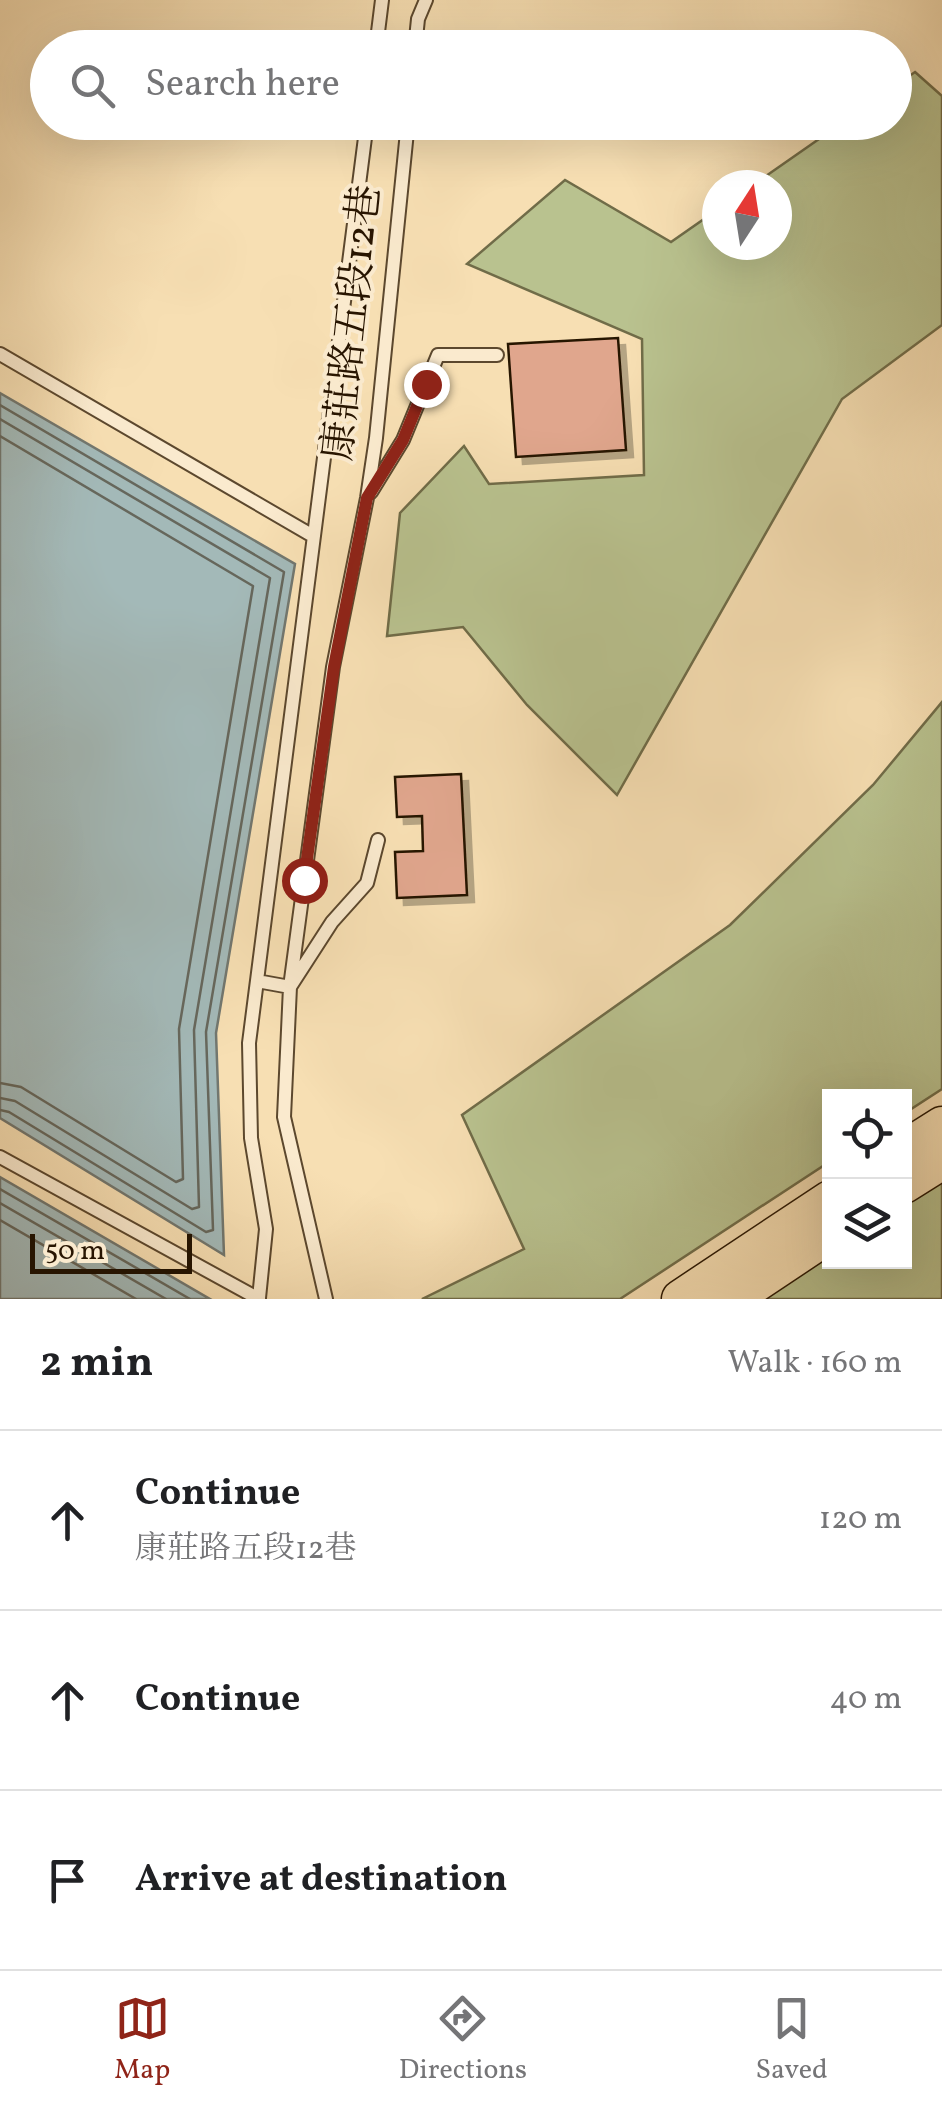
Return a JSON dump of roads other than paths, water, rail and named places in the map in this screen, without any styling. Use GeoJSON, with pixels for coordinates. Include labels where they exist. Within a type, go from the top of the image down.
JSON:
{"type":"FeatureCollection","features":[{"type":"Feature","properties":{"kind":"main road"},"geometry":{"type":"LineString","coordinates":[[912,1145],[942,1126]]}},
{"type":"Feature","properties":{"kind":"main road"},"geometry":{"type":"LineString","coordinates":[[912,1179],[942,1160]]}},
{"type":"Feature","properties":{"kind":"main road"},"geometry":{"type":"LineString","coordinates":[[681,1299],[822,1205]]}},
{"type":"Feature","properties":{"kind":"main road"},"geometry":{"type":"LineString","coordinates":[[731,1299],[822,1237]]}},
{"type":"Feature","properties":{"kind":"lane"},"geometry":{"type":"LineString","coordinates":[[378,30],[382,0]]}},
{"type":"Feature","properties":{"kind":"lane"},"geometry":{"type":"LineString","coordinates":[[417,30],[426,0]]}},
{"type":"Feature","properties":{"kind":"lane"},"geometry":{"type":"LineString","coordinates":[[0,1156],[260,1299],[266,1229],[251,1138],[249,1043],[365,140]]}},
{"type":"Feature","properties":{"kind":"lane","name":"康莊路五段12巷"},"geometry":{"type":"LineString","coordinates":[[326,1299],[284,1117],[290,986],[334,667],[367,498],[406,140]]}},
{"type":"Feature","properties":{"kind":"lane"},"geometry":{"type":"LineString","coordinates":[[0,354],[313,536]]}},
{"type":"Feature","properties":{"kind":"lane"},"geometry":{"type":"LineString","coordinates":[[367,498],[403,440],[438,356],[498,355]]}},
{"type":"Feature","properties":{"kind":"lane"},"geometry":{"type":"LineString","coordinates":[[257,982],[290,986],[332,922],[367,883],[378,840]]}},
{"type":"Feature","properties":{"kind":"water"},"geometry":{"type":"Polygon","coordinates":[[[0,393],[295,564],[216,1033],[224,1255],[0,1118],[0,393]]]}},
{"type":"Feature","properties":{"kind":"water"},"geometry":{"type":"Polygon","coordinates":[[[0,1177],[210,1299],[0,1299],[0,1177]]]}}]}
